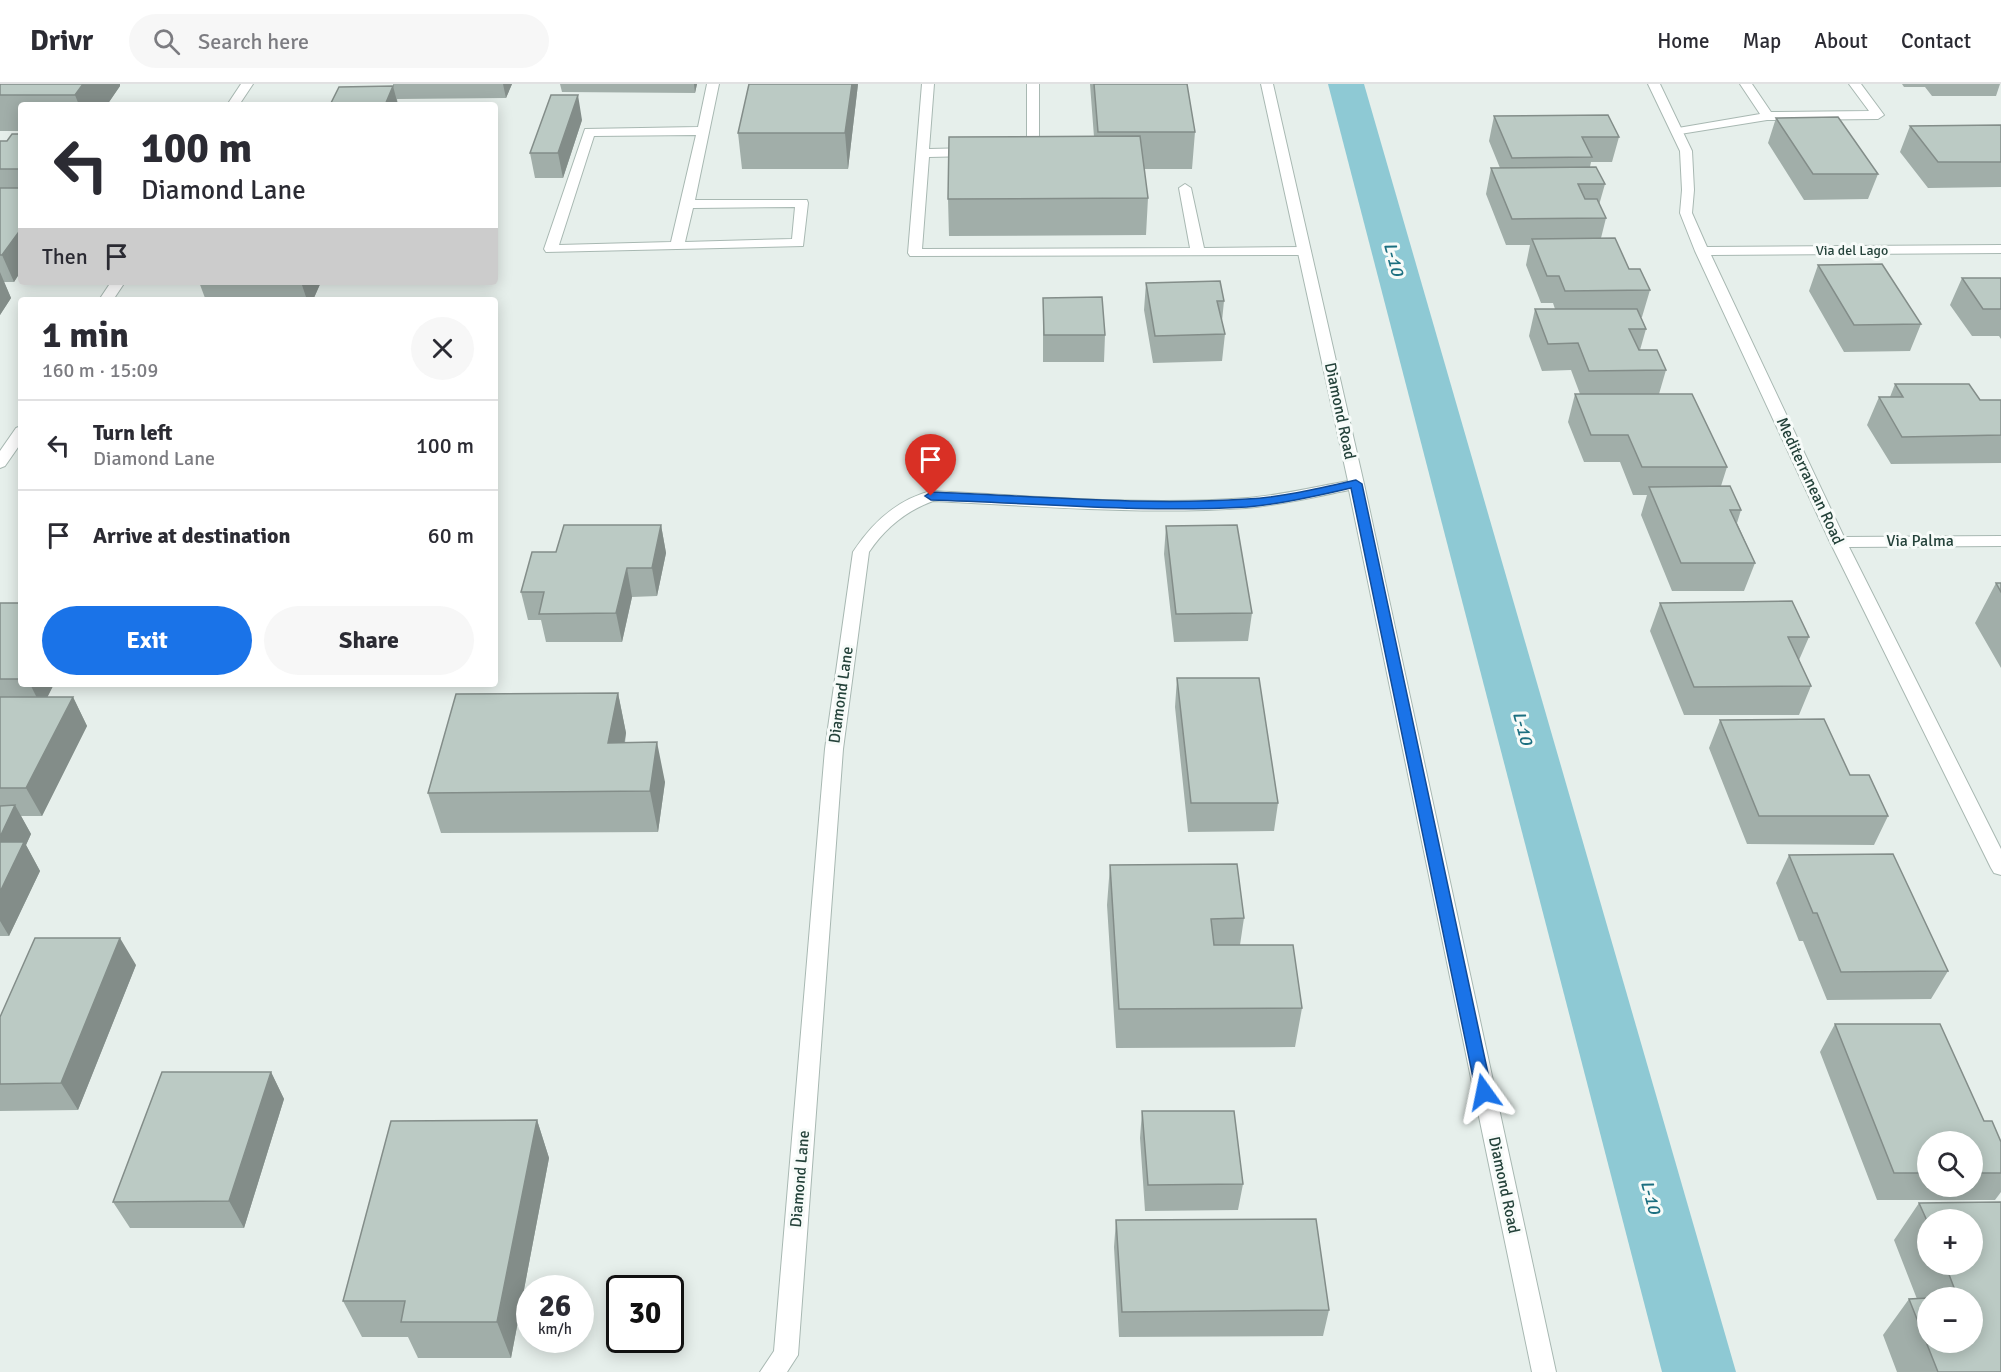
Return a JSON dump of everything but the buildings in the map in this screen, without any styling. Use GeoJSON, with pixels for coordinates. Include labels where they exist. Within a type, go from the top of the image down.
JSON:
{"type":"FeatureCollection","features":[{"type":"Feature","properties":{"kind":"street"},"geometry":{"type":"LineString","coordinates":[[235,102],[247,84]]}},
{"type":"Feature","properties":{"kind":"street"},"geometry":{"type":"LineString","coordinates":[[677,246],[713,84]]}},
{"type":"Feature","properties":{"kind":"street"},"geometry":{"type":"LineString","coordinates":[[928,84],[915,253],[1304,252]]}},
{"type":"Feature","properties":{"kind":"street"},"geometry":{"type":"LineString","coordinates":[[1011,151],[1033,150],[1033,84]]}},
{"type":"Feature","properties":{"kind":"street","name":"Diamond Road"},"geometry":{"type":"LineString","coordinates":[[1267,84],[1356,484],[1544,1372]]}},
{"type":"Feature","properties":{"kind":"street","name":"Mediterranean Road"},"geometry":{"type":"LineString","coordinates":[[1654,84],[1686,151],[1688,190],[1686,213],[1702,251],[1838,542],[2001,868]]}},
{"type":"Feature","properties":{"kind":"street"},"geometry":{"type":"LineString","coordinates":[[1746,84],[1767,116]]}},
{"type":"Feature","properties":{"kind":"street"},"geometry":{"type":"LineString","coordinates":[[1678,132],[1767,116],[1878,116],[1855,84]]}},
{"type":"Feature","properties":{"kind":"street"},"geometry":{"type":"LineString","coordinates":[[688,204],[802,202],[798,243],[551,249],[589,132],[703,131]]}},
{"type":"Feature","properties":{"kind":"street"},"geometry":{"type":"LineString","coordinates":[[923,153],[989,151]]}},
{"type":"Feature","properties":{"kind":"street"},"geometry":{"type":"LineString","coordinates":[[1185,188],[1198,252]]}},
{"type":"Feature","properties":{"kind":"street","name":"Via del Lago"},"geometry":{"type":"LineString","coordinates":[[1702,251],[2001,249]]}},
{"type":"Feature","properties":{"kind":"street"},"geometry":{"type":"LineString","coordinates":[[0,463],[18,436]]}},
{"type":"Feature","properties":{"kind":"street","name":"Diamond Lane"},"geometry":{"type":"LineString","coordinates":[[779,1364],[834,749],[861,552],[872,535],[885,521],[914,501],[931,496],[1161,504],[1248,503],[1294,497],[1356,484]]}},
{"type":"Feature","properties":{"kind":"street","name":"Via Palma"},"geometry":{"type":"LineString","coordinates":[[1838,542],[2001,541]]}},
{"type":"Feature","properties":{"kind":"waterway","name":"L-10"},"geometry":{"type":"LineString","coordinates":[[1346,84],[1699,1372]]}},
{"type":"Feature","properties":{"kind":"route"},"geometry":{"type":"LineString","coordinates":[[931,496],[1161,504],[1248,503],[1294,497],[1356,484],[1484,1092]]}}]}
